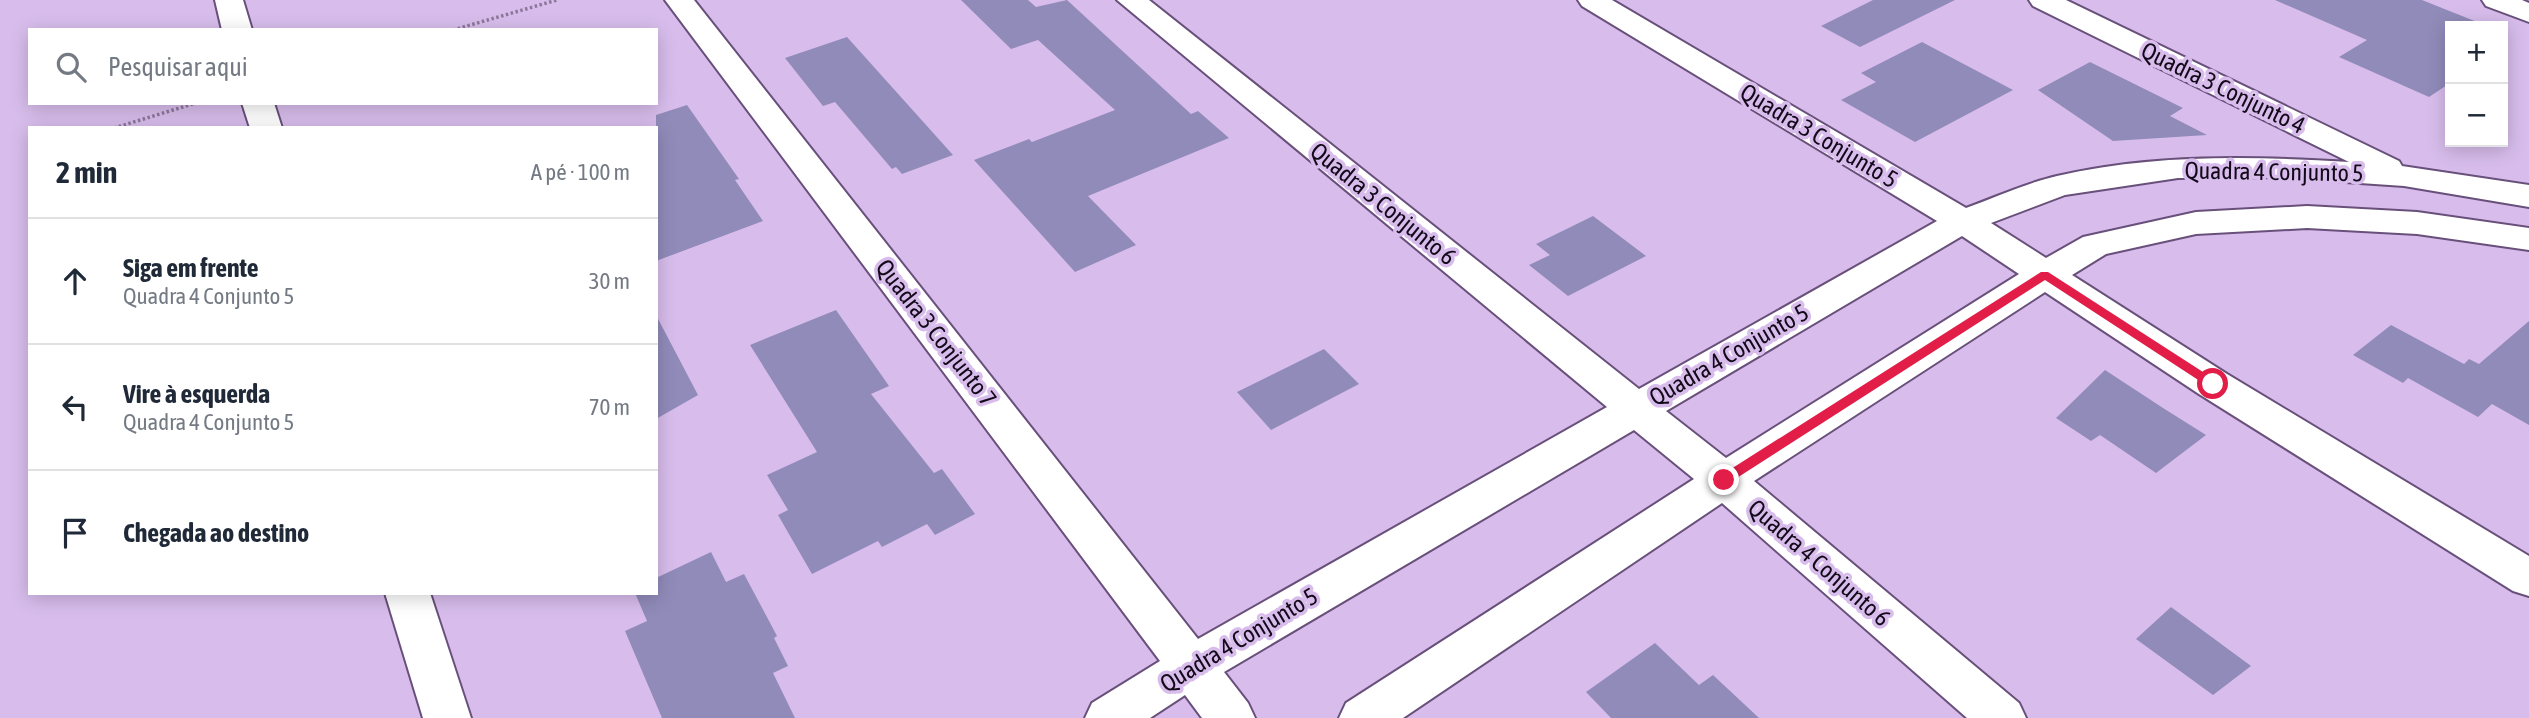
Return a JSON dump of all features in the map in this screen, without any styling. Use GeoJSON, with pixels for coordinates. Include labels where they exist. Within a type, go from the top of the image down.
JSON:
{"type":"FeatureCollection","features":[{"type":"Feature","properties":{"kind":"street"},"geometry":{"type":"LineString","coordinates":[[229,0],[236,28]]}},
{"type":"Feature","properties":{"kind":"street","name":"Quadra 3 Conjunto 7"},"geometry":{"type":"LineString","coordinates":[[679,0],[1231,718]]}},
{"type":"Feature","properties":{"kind":"street","name":"Quadra 3 Conjunto 6"},"geometry":{"type":"LineString","coordinates":[[1131,0],[1635,409]]}},
{"type":"Feature","properties":{"kind":"street","name":"Quadra 3 Conjunto 5"},"geometry":{"type":"LineString","coordinates":[[1592,0],[1963,221],[2045,275]]}},
{"type":"Feature","properties":{"kind":"street","name":"Quadra 3 Conjunto 4"},"geometry":{"type":"LineString","coordinates":[[2043,0],[2529,237]]}},
{"type":"Feature","properties":{"kind":"street"},"geometry":{"type":"LineString","coordinates":[[2496,0],[2529,13]]}},
{"type":"Feature","properties":{"kind":"street"},"geometry":{"type":"LineString","coordinates":[[259,105],[265,126]]}},
{"type":"Feature","properties":{"kind":"street","name":"Quadra 4 Conjunto 5"},"geometry":{"type":"LineString","coordinates":[[1109,718],[1192,666],[1963,221],[2060,186],[2178,168],[2271,167],[2404,176]]}},
{"type":"Feature","properties":{"kind":"street"},"geometry":{"type":"LineString","coordinates":[[2404,176],[2529,196]]}},
{"type":"Feature","properties":{"kind":"street","name":"Quadra 4 Conjunto 5"},"geometry":{"type":"LineString","coordinates":[[1363,718],[1724,480],[2095,245],[2196,223],[2307,217],[2417,223],[2529,237]]}},
{"type":"Feature","properties":{"kind":"street"},"geometry":{"type":"LineString","coordinates":[[2045,275],[2213,384],[2529,578]]}},
{"type":"Feature","properties":{"kind":"street","name":"Quadra 4 Conjunto 6"},"geometry":{"type":"LineString","coordinates":[[1635,409],[1724,480],[2002,718]]}},
{"type":"Feature","properties":{"kind":"street"},"geometry":{"type":"LineString","coordinates":[[408,595],[447,718]]}},
{"type":"Feature","properties":{"kind":"path"},"geometry":{"type":"LineString","coordinates":[[460,28],[557,0]]}},
{"type":"Feature","properties":{"kind":"path"},"geometry":{"type":"LineString","coordinates":[[121,126],[189,105]]}},
{"type":"Feature","properties":{"kind":"building"},"geometry":{"type":"Polygon","coordinates":[[[961,0],[1028,0],[1036,7],[1067,0],[1191,114],[1198,111],[1229,138],[1088,196],[1136,245],[1075,272],[974,160],[1029,139],[1032,142],[1115,110],[1038,40],[1011,49],[961,0]]]}},
{"type":"Feature","properties":{"kind":"building"},"geometry":{"type":"Polygon","coordinates":[[[1873,0],[1955,0],[1860,47],[1821,26],[1873,0]]]}},
{"type":"Feature","properties":{"kind":"building"},"geometry":{"type":"Polygon","coordinates":[[[2275,0],[2422,0],[2474,21],[2445,21],[2445,86],[2429,97],[2339,57],[2367,40],[2275,0]]]}},
{"type":"Feature","properties":{"kind":"building"},"geometry":{"type":"Polygon","coordinates":[[[847,37],[953,155],[902,174],[896,167],[892,169],[835,102],[823,106],[785,58],[847,37]]]}},
{"type":"Feature","properties":{"kind":"building"},"geometry":{"type":"Polygon","coordinates":[[[1922,42],[2013,90],[1915,142],[1841,100],[1876,82],[1861,73],[1922,42]]]}},
{"type":"Feature","properties":{"kind":"building"},"geometry":{"type":"Polygon","coordinates":[[[2090,62],[2183,108],[2170,116],[2207,135],[2113,141],[2038,90],[2090,62]]]}},
{"type":"Feature","properties":{"kind":"building"},"geometry":{"type":"Polygon","coordinates":[[[687,105],[739,179],[735,180],[763,221],[658,260],[656,115],[687,105]]]}},
{"type":"Feature","properties":{"kind":"building"},"geometry":{"type":"Polygon","coordinates":[[[1593,216],[1646,256],[1568,296],[1529,265],[1550,255],[1536,244],[1593,216]]]}},
{"type":"Feature","properties":{"kind":"building"},"geometry":{"type":"Polygon","coordinates":[[[836,310],[889,386],[871,394],[934,473],[942,469],[975,514],[935,535],[927,524],[882,547],[878,541],[812,574],[778,515],[788,510],[767,475],[817,452],[750,345],[836,310]]]}},
{"type":"Feature","properties":{"kind":"building"},"geometry":{"type":"Polygon","coordinates":[[[658,319],[698,395],[658,418],[658,319]]]}},
{"type":"Feature","properties":{"kind":"building"},"geometry":{"type":"Polygon","coordinates":[[[2529,321],[2529,425],[2492,404],[2478,417],[2408,378],[2403,383],[2353,355],[2391,325],[2464,364],[2469,359],[2479,364],[2529,321]]]}},
{"type":"Feature","properties":{"kind":"building"},"geometry":{"type":"Polygon","coordinates":[[[1324,349],[1359,384],[1271,430],[1237,392],[1324,349]]]}},
{"type":"Feature","properties":{"kind":"building"},"geometry":{"type":"Polygon","coordinates":[[[2105,370],[2206,435],[2156,473],[2100,435],[2091,441],[2056,418],[2105,370]]]}},
{"type":"Feature","properties":{"kind":"building"},"geometry":{"type":"Polygon","coordinates":[[[711,552],[726,582],[744,574],[777,636],[774,638],[788,666],[773,673],[795,718],[662,718],[625,631],[647,621],[636,595],[658,595],[658,577],[711,552]]]}},
{"type":"Feature","properties":{"kind":"building"},"geometry":{"type":"Polygon","coordinates":[[[2171,607],[2251,666],[2213,695],[2136,639],[2171,607]]]}},
{"type":"Feature","properties":{"kind":"building"},"geometry":{"type":"Polygon","coordinates":[[[1655,643],[1699,685],[1713,675],[1759,718],[1611,718],[1586,692],[1655,643]]]}},
{"type":"Feature","properties":{"kind":"route"},"geometry":{"type":"LineString","coordinates":[[1724,480],[2045,275],[2213,384]]}}]}
